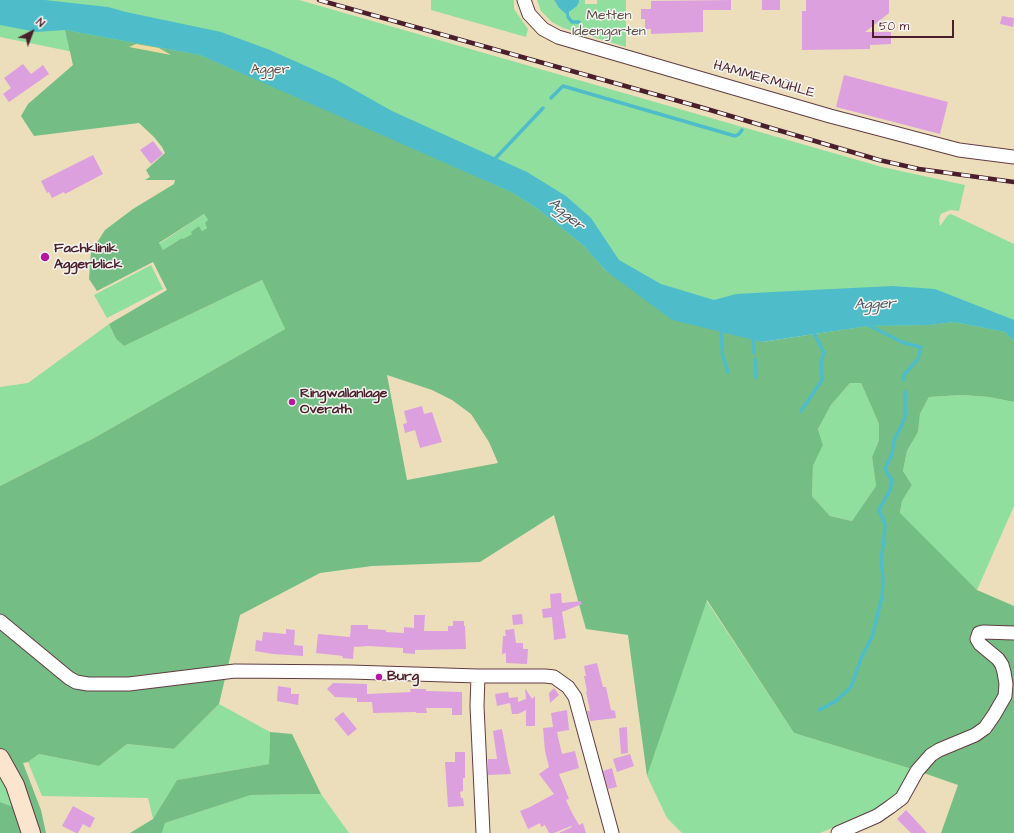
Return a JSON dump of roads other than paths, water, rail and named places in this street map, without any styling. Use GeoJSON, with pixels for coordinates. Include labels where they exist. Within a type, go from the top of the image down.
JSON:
{"type":"FeatureCollection","features":[{"type":"Feature","properties":{"kind":"main road"},"geometry":{"type":"LineString","coordinates":[[0,758],[15,785],[31,833]]}},
{"type":"Feature","properties":{"kind":"street","name":"HAMMERMÜHLE"},"geometry":{"type":"LineString","coordinates":[[524,0],[529,14],[538,24],[543,29],[558,37],[830,116],[959,150],[1014,157]]}},
{"type":"Feature","properties":{"kind":"street"},"geometry":{"type":"LineString","coordinates":[[0,621],[57,669],[76,682],[88,684],[129,684],[235,671],[554,677],[568,687],[578,707],[612,833]]}},
{"type":"Feature","properties":{"kind":"street"},"geometry":{"type":"LineString","coordinates":[[838,833],[877,816],[896,803],[905,794],[923,763],[931,755],[939,750],[975,735],[984,728],[994,715],[1005,696],[1006,684],[1002,665],[998,659],[980,644],[977,639],[980,633],[983,632],[1014,633]]}},
{"type":"Feature","properties":{"kind":"street"},"geometry":{"type":"LineString","coordinates":[[478,676],[477,706],[483,833]]}},
{"type":"Feature","properties":{"kind":"water","name":"Agger"},"geometry":{"type":"Polygon","coordinates":[[[0,0],[45,0],[108,7],[221,32],[270,50],[337,80],[392,111],[527,172],[566,196],[591,218],[619,260],[661,284],[714,300],[736,294],[892,286],[935,289],[1014,320],[1014,341],[1005,332],[954,322],[930,325],[868,326],[762,342],[672,320],[606,271],[583,245],[538,209],[511,192],[200,55],[65,30],[36,32],[0,25],[0,0]]]}},
{"type":"Feature","properties":{"kind":"water"},"geometry":{"type":"Polygon","coordinates":[[[554,0],[579,0],[579,2],[577,6],[569,12],[569,16],[567,17],[554,0]]]}},
{"type":"Feature","properties":{"kind":"waterway"},"geometry":{"type":"LineString","coordinates":[[568,17],[572,22],[579,22]]}},
{"type":"Feature","properties":{"kind":"waterway"},"geometry":{"type":"LineString","coordinates":[[551,98],[563,86],[735,136],[742,130]]}},
{"type":"Feature","properties":{"kind":"waterway"},"geometry":{"type":"LineString","coordinates":[[493,161],[543,108]]}},
{"type":"Feature","properties":{"kind":"waterway"},"geometry":{"type":"LineString","coordinates":[[866,324],[904,343],[921,347],[918,359],[904,375],[904,380]]}},
{"type":"Feature","properties":{"kind":"waterway"},"geometry":{"type":"LineString","coordinates":[[721,329],[722,350]]}},
{"type":"Feature","properties":{"kind":"waterway"},"geometry":{"type":"LineString","coordinates":[[801,411],[822,380],[821,362],[824,353],[812,329]]}},
{"type":"Feature","properties":{"kind":"waterway"},"geometry":{"type":"LineString","coordinates":[[753,337],[754,353]]}},
{"type":"Feature","properties":{"kind":"waterway"},"geometry":{"type":"LineString","coordinates":[[722,353],[728,372]]}},
{"type":"Feature","properties":{"kind":"waterway"},"geometry":{"type":"LineString","coordinates":[[755,359],[756,377]]}},
{"type":"Feature","properties":{"kind":"waterway"},"geometry":{"type":"LineString","coordinates":[[819,710],[836,701],[851,687],[862,656],[872,637],[882,597],[883,579],[881,559],[885,524],[879,510],[890,490],[892,481],[885,469],[892,454],[894,440],[905,416],[905,392]]}},
{"type":"Feature","properties":{"kind":"railway"},"geometry":{"type":"LineString","coordinates":[[319,0],[700,107],[879,160],[919,169],[1014,182]]}},
{"type":"Feature","properties":{"kind":"place","name":"Fachklinik Aggerblick"},"geometry":{"type":"Point","coordinates":[45,257]}},
{"type":"Feature","properties":{"kind":"place","name":"Ringwallanlage Overath"},"geometry":{"type":"Point","coordinates":[292,402]}},
{"type":"Feature","properties":{"kind":"place","name":"Burg"},"geometry":{"type":"Point","coordinates":[379,677]}},
{"type":"Feature","properties":{"kind":"park label","name":"Metten Ideengarten"},"geometry":{"type":"Point","coordinates":[609,24]}}]}
